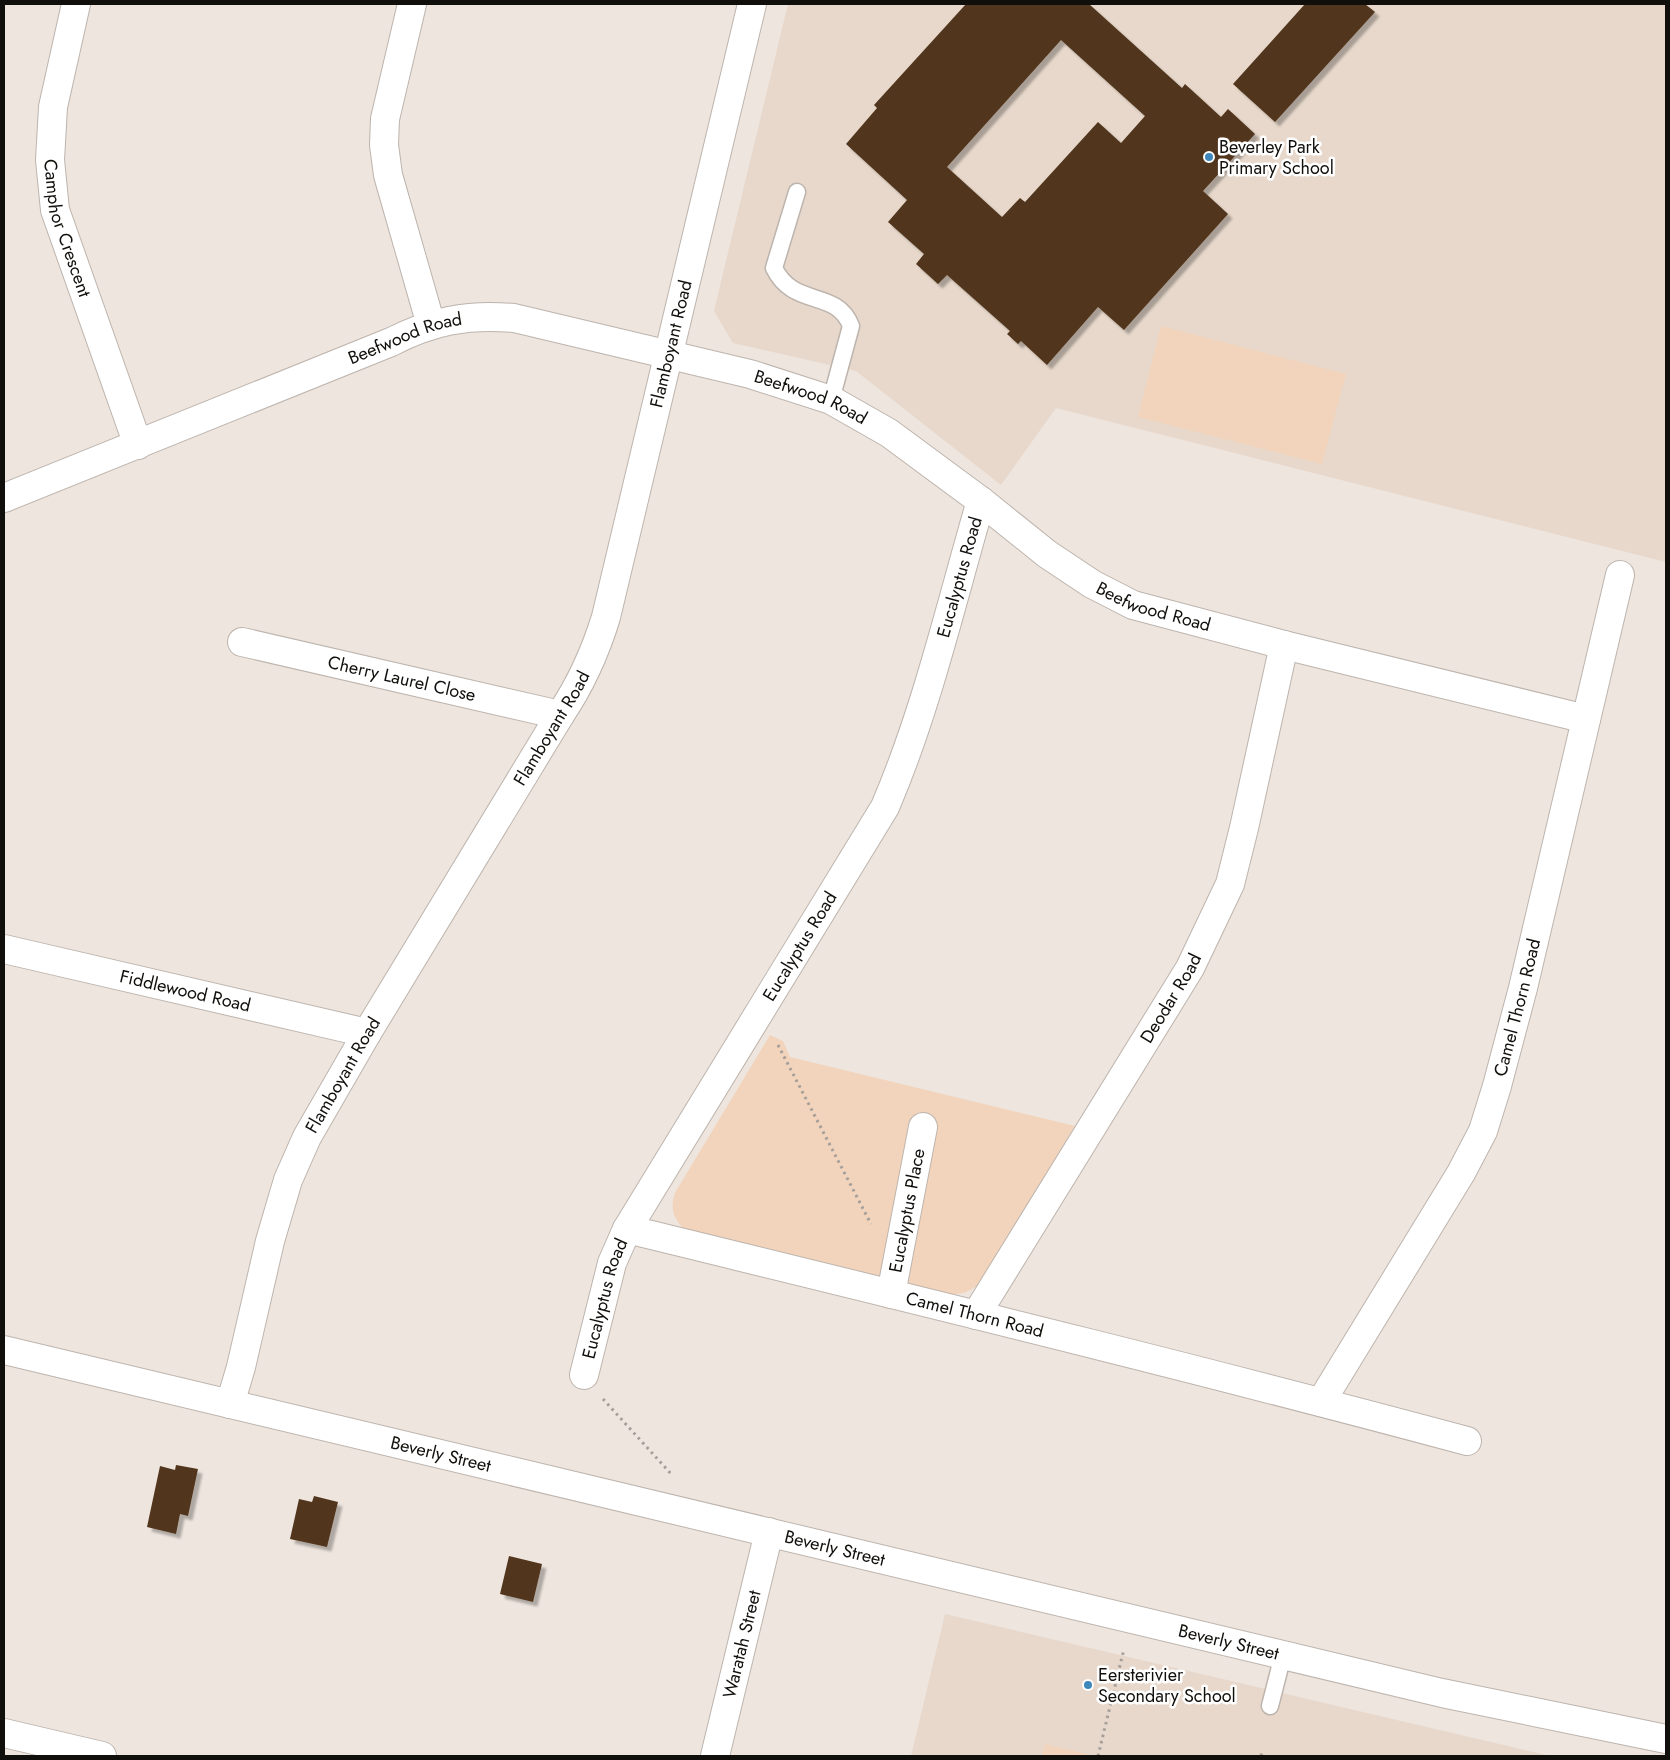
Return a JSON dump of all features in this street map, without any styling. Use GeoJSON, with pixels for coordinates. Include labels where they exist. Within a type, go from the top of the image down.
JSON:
{"type":"FeatureCollection","features":[{"type":"Feature","properties":{"kind":"street","name":"Camphor Crescent"},"geometry":{"type":"LineString","coordinates":[[76,4],[53,108],[50,160],[55,210],[138,445]]}},
{"type":"Feature","properties":{"kind":"street"},"geometry":{"type":"LineString","coordinates":[[412,4],[385,119],[384,145],[388,175],[431,325]]}},
{"type":"Feature","properties":{"kind":"street","name":"Flamboyant Road"},"geometry":{"type":"LineString","coordinates":[[230,1404],[241,1367],[270,1241],[288,1180],[307,1137],[367,1033],[575,693],[598,644],[752,4]]}},
{"type":"Feature","properties":{"kind":"street","name":"Beefwood Road"},"geometry":{"type":"LineString","coordinates":[[4,498],[431,325],[467,317],[514,318],[750,374],[831,400],[889,433],[981,501],[1047,554],[1092,584],[1133,605],[1284,645],[1586,719]]}},
{"type":"Feature","properties":{"kind":"street","name":"Eucalyptus Road"},"geometry":{"type":"LineString","coordinates":[[590,1384],[612,1263],[627,1229],[885,807],[902,767],[919,714],[981,501]]}},
{"type":"Feature","properties":{"kind":"street","name":"Camel Thorn Road"},"geometry":{"type":"LineString","coordinates":[[1321,1402],[1461,1172],[1482,1131],[1497,1086],[1523,988],[1620,575]]}},
{"type":"Feature","properties":{"kind":"street","name":"Cherry Laurel Close"},"geometry":{"type":"LineString","coordinates":[[242,642],[560,715]]}},
{"type":"Feature","properties":{"kind":"street","name":"Deodar Road"},"geometry":{"type":"LineString","coordinates":[[976,1315],[1190,968],[1212,924],[1230,884],[1284,645]]}},
{"type":"Feature","properties":{"kind":"street","name":"Fiddlewood Road"},"geometry":{"type":"LineString","coordinates":[[4,949],[367,1033]]}},
{"type":"Feature","properties":{"kind":"street","name":"Eucalyptus Place"},"geometry":{"type":"LineString","coordinates":[[891,1294],[922,1127]]}},
{"type":"Feature","properties":{"kind":"street","name":"Camel Thorn Road"},"geometry":{"type":"LineString","coordinates":[[627,1229],[1321,1402],[1467,1441]]}},
{"type":"Feature","properties":{"kind":"street","name":"Beverly Street"},"geometry":{"type":"LineString","coordinates":[[4,1350],[1442,1693],[1666,1739]]}},
{"type":"Feature","properties":{"kind":"street","name":"Waratah Street"},"geometry":{"type":"LineString","coordinates":[[715,1756],[769,1532]]}},
{"type":"Feature","properties":{"kind":"street"},"geometry":{"type":"LineString","coordinates":[[4,1733],[102,1756]]}},
{"type":"Feature","properties":{"kind":"lane"},"geometry":{"type":"LineString","coordinates":[[797,192],[774,268],[784,283],[796,292],[834,305],[848,317],[851,326],[831,400]]}},
{"type":"Feature","properties":{"kind":"lane"},"geometry":{"type":"LineString","coordinates":[[1270,1706],[1283,1655]]}},
{"type":"Feature","properties":{"kind":"path"},"geometry":{"type":"LineString","coordinates":[[776,1041],[874,1230]]}},
{"type":"Feature","properties":{"kind":"path"},"geometry":{"type":"LineString","coordinates":[[590,1384],[677,1480]]}},
{"type":"Feature","properties":{"kind":"path"},"geometry":{"type":"LineString","coordinates":[[1098,1756],[1132,1619]]}},
{"type":"Feature","properties":{"kind":"path"},"geometry":{"type":"LineString","coordinates":[[1261,1756],[1262,1751]]}},
{"type":"Feature","properties":{"kind":"shaded area","name":"Beverley Park Primary School"},"geometry":{"type":"Polygon","coordinates":[[[788,4],[1666,4],[1666,562],[1056,408],[1001,485],[856,371],[733,343],[714,311],[788,4]]]}},
{"type":"Feature","properties":{"kind":"shaded area"},"geometry":{"type":"Polygon","coordinates":[[[1161,326],[1346,374],[1322,464],[1138,417],[1161,326]]]}},
{"type":"Feature","properties":{"kind":"shaded area"},"geometry":{"type":"Polygon","coordinates":[[[770,1035],[783,1041],[790,1057],[1075,1126],[978,1285],[971,1290],[957,1294],[948,1294],[686,1231],[678,1222],[673,1208],[676,1191],[770,1035]]]}},
{"type":"Feature","properties":{"kind":"shaded area","name":"Eersterivier Secondary School"},"geometry":{"type":"Polygon","coordinates":[[[945,1614],[1551,1756],[911,1756],[945,1614]]]}},
{"type":"Feature","properties":{"kind":"shaded area"},"geometry":{"type":"Polygon","coordinates":[[[1045,1744],[1094,1756],[1042,1756],[1045,1744]]]}},
{"type":"Feature","properties":{"kind":"building"},"geometry":{"type":"Polygon","coordinates":[[[966,4],[1089,4],[1182,88],[1185,84],[1221,117],[1228,109],[1255,134],[1203,191],[1228,214],[1124,330],[1098,307],[1047,365],[1021,341],[1018,344],[1007,334],[1010,331],[947,275],[938,284],[916,264],[924,254],[888,222],[907,200],[846,144],[877,108],[874,105],[966,4]],[[1061,40],[947,167],[1002,217],[1020,198],[1025,202],[1098,122],[1121,143],[1145,116],[1061,40]]]}},
{"type":"Feature","properties":{"kind":"building"},"geometry":{"type":"Polygon","coordinates":[[[1305,4],[1365,4],[1375,12],[1275,122],[1233,84],[1305,4]]]}},
{"type":"Feature","properties":{"kind":"building"},"geometry":{"type":"Polygon","coordinates":[[[176,1465],[198,1469],[188,1516],[180,1514],[176,1534],[147,1527],[160,1466],[175,1470],[176,1465]]]}},
{"type":"Feature","properties":{"kind":"building"},"geometry":{"type":"Polygon","coordinates":[[[314,1496],[338,1502],[327,1547],[290,1539],[299,1499],[312,1502],[314,1496]]]}},
{"type":"Feature","properties":{"kind":"building"},"geometry":{"type":"Polygon","coordinates":[[[509,1556],[542,1564],[533,1602],[500,1594],[509,1556]]]}},
{"type":"Feature","properties":{"kind":"place","name":"Beverley Park Primary School"},"geometry":{"type":"Point","coordinates":[1209,157]}},
{"type":"Feature","properties":{"kind":"place","name":"Eersterivier Secondary School"},"geometry":{"type":"Point","coordinates":[1088,1685]}}]}
